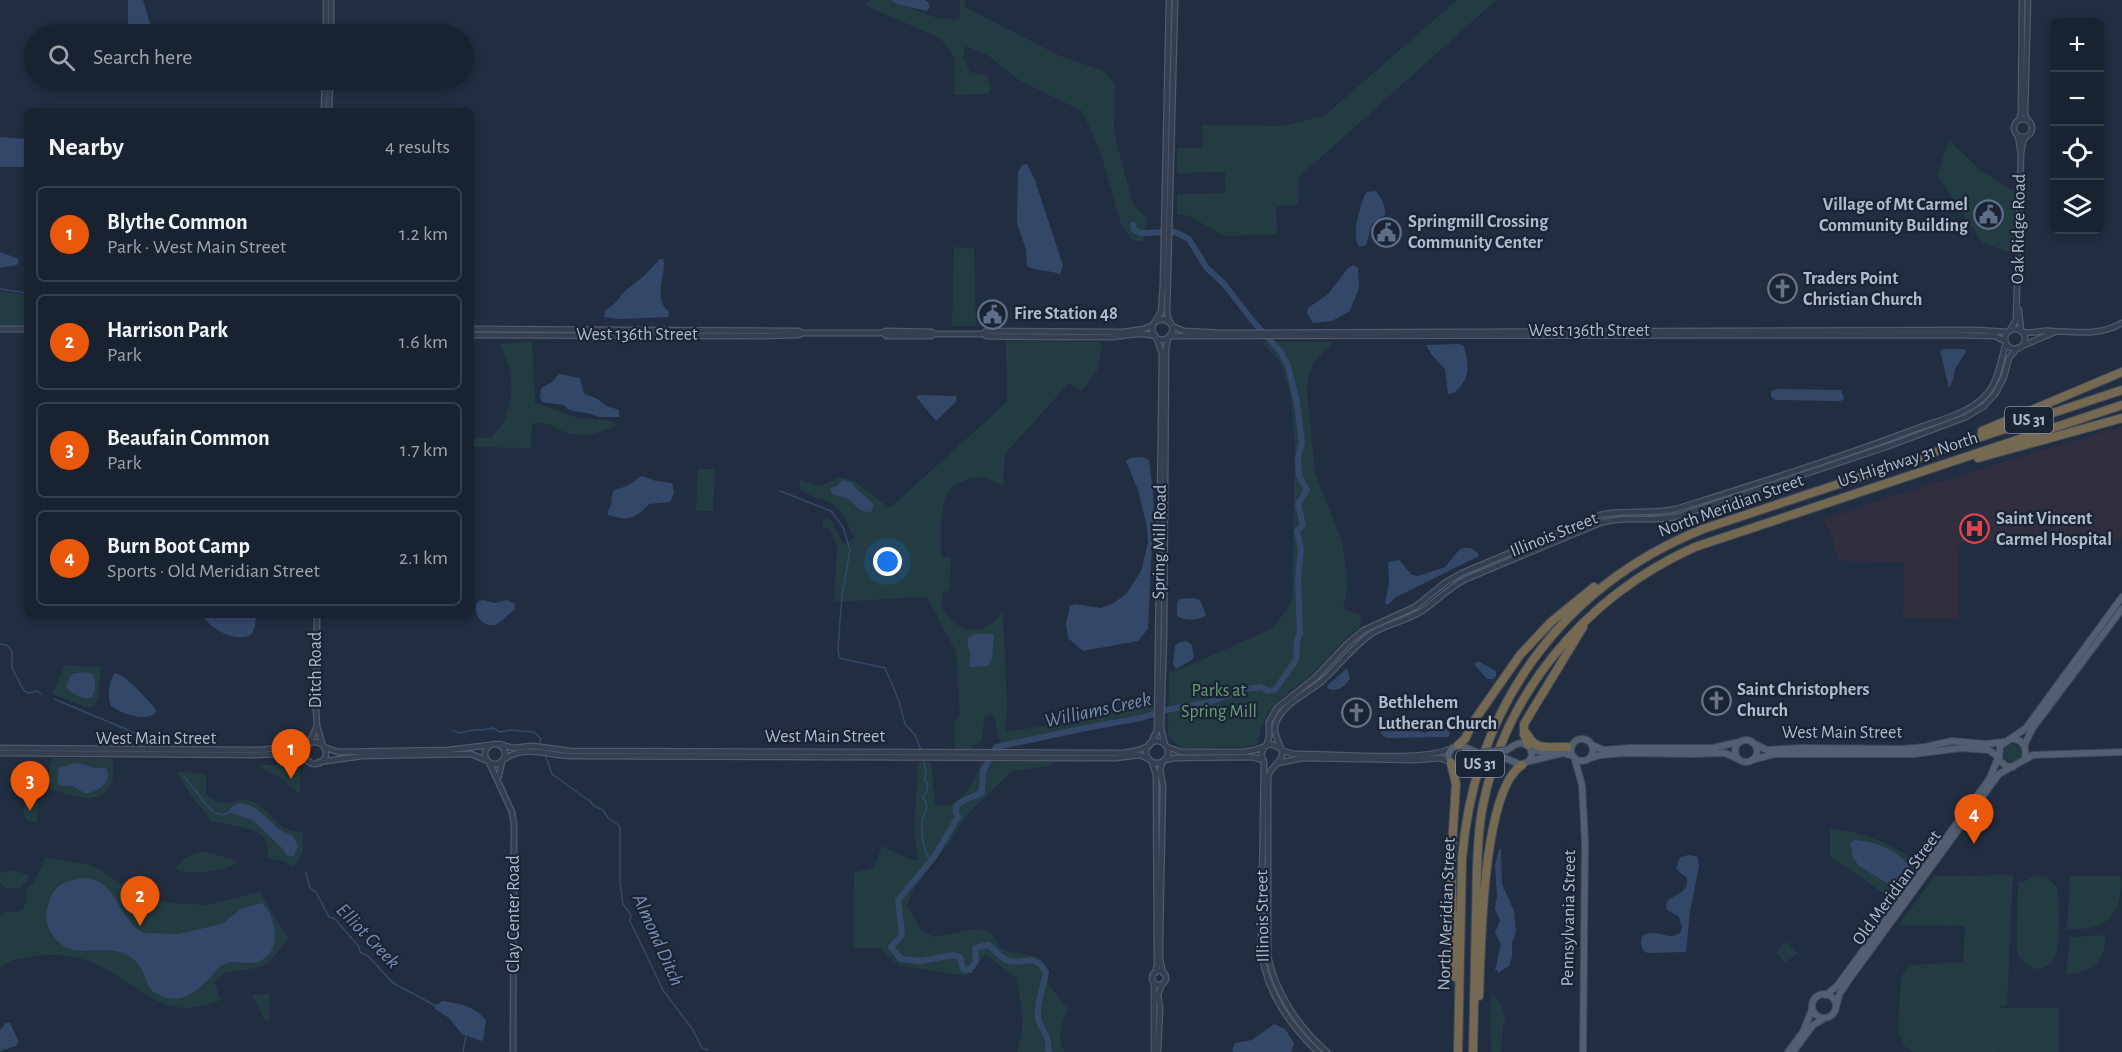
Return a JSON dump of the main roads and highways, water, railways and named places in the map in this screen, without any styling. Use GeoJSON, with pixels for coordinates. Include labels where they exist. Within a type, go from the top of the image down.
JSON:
{"type":"FeatureCollection","features":[{"type":"Feature","properties":{"kind":"highway"},"geometry":{"type":"LineString","coordinates":[[1937,451],[1956,440],[2122,372]]}},
{"type":"Feature","properties":{"kind":"highway","name":"North Meridian Street"},"geometry":{"type":"LineString","coordinates":[[1458,1052],[1462,852],[1470,799],[1479,767],[1509,699],[1526,670],[1545,644],[1593,594],[1634,564],[1666,545],[1703,529],[2122,390]]}},
{"type":"Feature","properties":{"kind":"highway","name":"US Highway 31 North"},"geometry":{"type":"LineString","coordinates":[[1474,1024],[1477,863],[1481,818],[1489,785],[1506,733],[1527,693],[1551,658],[1590,615],[1635,579],[1695,547],[2122,405]]}},
{"type":"Feature","properties":{"kind":"highway"},"geometry":{"type":"LineString","coordinates":[[1942,465],[1956,464],[2122,418]]}},
{"type":"Feature","properties":{"kind":"highway"},"geometry":{"type":"LineString","coordinates":[[1455,746],[1465,739],[1503,677],[1536,638],[1599,583],[1634,564]]}},
{"type":"Feature","properties":{"kind":"highway"},"geometry":{"type":"LineString","coordinates":[[1530,747],[1523,732],[1526,720],[1590,615]]}},
{"type":"Feature","properties":{"kind":"highway"},"geometry":{"type":"LineString","coordinates":[[1526,720],[1528,736],[1535,745],[1542,748],[1570,746]]}},
{"type":"Feature","properties":{"kind":"highway"},"geometry":{"type":"LineString","coordinates":[[1451,762],[1456,784],[1451,869],[1455,1014],[1459,1020]]}},
{"type":"Feature","properties":{"kind":"highway"},"geometry":{"type":"LineString","coordinates":[[1474,1024],[1479,1008],[1484,894],[1495,815],[1512,775],[1526,763]]}},
{"type":"Feature","properties":{"kind":"highway","name":"US 31"},"geometry":{"type":"LineString","coordinates":[[1473,1052],[1474,1024]]}},
{"type":"Feature","properties":{"kind":"main road"},"geometry":{"type":"LineString","coordinates":[[1998,757],[1999,748],[2003,742],[2026,728],[2122,597]]}},
{"type":"Feature","properties":{"kind":"main road"},"geometry":{"type":"LineString","coordinates":[[2024,760],[2027,737],[2122,609]]}},
{"type":"Feature","properties":{"kind":"main road"},"geometry":{"type":"LineString","coordinates":[[2027,737],[2028,744],[2033,751]]}},
{"type":"Feature","properties":{"kind":"main road"},"geometry":{"type":"LineString","coordinates":[[2010,739],[2018,740],[2025,747],[2042,753]]}},
{"type":"Feature","properties":{"kind":"main road"},"geometry":{"type":"LineString","coordinates":[[1476,756],[1463,745],[1455,746],[1448,755],[1451,762],[1461,767],[1476,756],[1507,750],[1518,743],[1541,752],[1570,746],[1584,740],[1604,750],[1723,747],[1747,740],[1753,743],[1757,750],[1752,760],[1745,762],[1726,753],[1624,753],[1580,761],[1563,753],[1517,764],[1505,758],[1476,756]]}},
{"type":"Feature","properties":{"kind":"main road","name":"West Main Street"},"geometry":{"type":"LineString","coordinates":[[1753,743],[1767,750],[1925,747],[1952,741],[1989,744],[2003,742]]}},
{"type":"Feature","properties":{"kind":"main road"},"geometry":{"type":"LineString","coordinates":[[1738,759],[1735,750],[1739,742]]}},
{"type":"Feature","properties":{"kind":"main road"},"geometry":{"type":"LineString","coordinates":[[1589,758],[1593,751],[1592,745]]}},
{"type":"Feature","properties":{"kind":"main road"},"geometry":{"type":"LineString","coordinates":[[1570,746],[1574,757]]}},
{"type":"Feature","properties":{"kind":"main road"},"geometry":{"type":"LineString","coordinates":[[1526,763],[1532,755],[1530,747]]}},
{"type":"Feature","properties":{"kind":"main road","name":"West Main Street"},"geometry":{"type":"LineString","coordinates":[[1752,760],[1778,754],[1914,754],[1961,748],[1991,751]]}},
{"type":"Feature","properties":{"kind":"main road"},"geometry":{"type":"LineString","coordinates":[[1991,751],[2003,765],[2014,767],[2029,756],[2042,753],[2122,752]]}},
{"type":"Feature","properties":{"kind":"main road"},"geometry":{"type":"LineString","coordinates":[[1991,751],[1996,759],[1996,768]]}},
{"type":"Feature","properties":{"kind":"main road","name":"Pennsylvania Street"},"geometry":{"type":"LineString","coordinates":[[1574,757],[1582,785]]}},
{"type":"Feature","properties":{"kind":"main road","name":"Old Meridian Street"},"geometry":{"type":"LineString","coordinates":[[1826,994],[1838,986],[1996,768],[1998,757]]}},
{"type":"Feature","properties":{"kind":"main road","name":"Pennsylvania Street"},"geometry":{"type":"LineString","coordinates":[[1583,1052],[1585,852],[1582,785],[1584,768],[1589,758]]}},
{"type":"Feature","properties":{"kind":"main road","name":"Old Meridian Street"},"geometry":{"type":"LineString","coordinates":[[1836,1007],[1841,991],[1850,977],[1997,777],[2014,767]]}},
{"type":"Feature","properties":{"kind":"main road"},"geometry":{"type":"LineString","coordinates":[[1788,1052],[1803,1032],[1815,998],[1826,994],[1834,1000],[1836,1007],[1834,1014],[1813,1025],[1793,1052]]}},
{"type":"Feature","properties":{"kind":"main road"},"geometry":{"type":"LineString","coordinates":[[1812,1008],[1817,1016],[1825,1018]]}},
{"type":"Feature","properties":{"kind":"water"},"geometry":{"type":"Polygon","coordinates":[[[128,0],[143,0],[150,24],[128,24],[128,0]]]}},
{"type":"Feature","properties":{"kind":"water"},"geometry":{"type":"Polygon","coordinates":[[[891,0],[925,0],[930,7],[926,11],[897,4],[891,0]]]}},
{"type":"Feature","properties":{"kind":"water"},"geometry":{"type":"Polygon","coordinates":[[[0,137],[24,139],[24,167],[0,167],[0,137]]]}},
{"type":"Feature","properties":{"kind":"water"},"geometry":{"type":"Polygon","coordinates":[[[1027,164],[1035,180],[1063,266],[1060,274],[1027,266],[1026,249],[1017,223],[1018,172],[1022,165],[1027,164]]]}},
{"type":"Feature","properties":{"kind":"water"},"geometry":{"type":"Polygon","coordinates":[[[1375,191],[1383,202],[1385,215],[1372,224],[1366,245],[1359,247],[1356,228],[1360,208],[1367,192],[1375,191]]]}},
{"type":"Feature","properties":{"kind":"water"},"geometry":{"type":"Polygon","coordinates":[[[0,252],[19,259],[17,265],[0,268],[0,252]]]}},
{"type":"Feature","properties":{"kind":"water"},"geometry":{"type":"Polygon","coordinates":[[[660,259],[663,259],[664,264],[661,299],[669,312],[668,317],[620,319],[604,317],[605,311],[660,259]]]}},
{"type":"Feature","properties":{"kind":"water"},"geometry":{"type":"Polygon","coordinates":[[[1353,265],[1358,268],[1359,288],[1350,311],[1332,321],[1313,323],[1307,313],[1308,308],[1328,294],[1348,268],[1353,265]]]}},
{"type":"Feature","properties":{"kind":"water"},"geometry":{"type":"Polygon","coordinates":[[[1459,344],[1464,346],[1467,372],[1459,389],[1448,394],[1445,369],[1426,345],[1459,344]]]}},
{"type":"Feature","properties":{"kind":"water"},"geometry":{"type":"Polygon","coordinates":[[[1965,349],[1966,352],[1955,369],[1949,388],[1940,350],[1965,349]]]}},
{"type":"Feature","properties":{"kind":"water"},"geometry":{"type":"Polygon","coordinates":[[[559,374],[580,378],[584,394],[619,410],[619,417],[599,417],[569,410],[564,405],[542,402],[541,388],[552,382],[559,374]]]}},
{"type":"Feature","properties":{"kind":"water"},"geometry":{"type":"Polygon","coordinates":[[[1778,389],[1841,390],[1844,398],[1841,401],[1775,400],[1771,396],[1771,391],[1778,389]]]}},
{"type":"Feature","properties":{"kind":"water"},"geometry":{"type":"Polygon","coordinates":[[[918,395],[956,396],[957,401],[936,421],[917,398],[918,395]]]}},
{"type":"Feature","properties":{"kind":"water"},"geometry":{"type":"Polygon","coordinates":[[[1143,457],[1149,460],[1154,503],[1148,629],[1138,641],[1083,651],[1068,638],[1066,624],[1070,606],[1074,604],[1101,608],[1114,603],[1127,593],[1141,571],[1148,543],[1147,527],[1138,490],[1126,461],[1130,458],[1143,457]]]}},
{"type":"Feature","properties":{"kind":"water"},"geometry":{"type":"Polygon","coordinates":[[[642,476],[672,483],[674,493],[670,502],[649,504],[640,513],[627,518],[608,515],[614,490],[627,486],[642,476]]]}},
{"type":"Feature","properties":{"kind":"water"},"geometry":{"type":"Polygon","coordinates":[[[843,480],[850,482],[874,505],[871,512],[865,512],[850,500],[832,494],[830,488],[837,486],[843,480]]]}},
{"type":"Feature","properties":{"kind":"water"},"geometry":{"type":"Polygon","coordinates":[[[1463,548],[1470,548],[1479,556],[1396,597],[1388,605],[1385,603],[1389,583],[1388,562],[1399,560],[1412,575],[1418,576],[1445,567],[1463,548]]]}},
{"type":"Feature","properties":{"kind":"water"},"geometry":{"type":"Polygon","coordinates":[[[1179,599],[1200,600],[1206,615],[1192,620],[1177,616],[1179,599]]]}},
{"type":"Feature","properties":{"kind":"water"},"geometry":{"type":"Polygon","coordinates":[[[507,600],[515,604],[515,608],[499,623],[488,625],[480,620],[476,611],[478,601],[494,603],[507,600]]]}},
{"type":"Feature","properties":{"kind":"water"},"geometry":{"type":"Polygon","coordinates":[[[204,618],[256,618],[252,634],[246,637],[224,634],[204,618]]]}},
{"type":"Feature","properties":{"kind":"water"},"geometry":{"type":"Polygon","coordinates":[[[974,634],[993,634],[994,636],[992,659],[988,666],[969,667],[970,654],[967,639],[974,634]]]}},
{"type":"Feature","properties":{"kind":"water"},"geometry":{"type":"Polygon","coordinates":[[[1186,641],[1192,645],[1194,656],[1192,660],[1176,669],[1173,664],[1175,646],[1186,641]]]}},
{"type":"Feature","properties":{"kind":"water"},"geometry":{"type":"Polygon","coordinates":[[[1478,661],[1496,671],[1493,679],[1487,679],[1474,664],[1478,661]]]}},
{"type":"Feature","properties":{"kind":"water"},"geometry":{"type":"Polygon","coordinates":[[[1347,668],[1350,678],[1346,684],[1337,689],[1327,688],[1328,685],[1347,668]]]}},
{"type":"Feature","properties":{"kind":"water"},"geometry":{"type":"Polygon","coordinates":[[[83,672],[92,674],[95,680],[95,689],[91,698],[77,695],[66,686],[72,674],[83,672]]]}},
{"type":"Feature","properties":{"kind":"water"},"geometry":{"type":"Polygon","coordinates":[[[115,673],[125,678],[137,689],[156,710],[156,713],[140,717],[121,712],[111,706],[109,688],[115,673]]]}},
{"type":"Feature","properties":{"kind":"water"},"geometry":{"type":"Polygon","coordinates":[[[1385,719],[1392,719],[1425,733],[1437,728],[1448,729],[1450,734],[1448,737],[1388,738],[1380,731],[1385,719]]]}},
{"type":"Feature","properties":{"kind":"water"},"geometry":{"type":"Polygon","coordinates":[[[74,763],[94,768],[106,768],[108,778],[106,782],[100,788],[86,794],[73,786],[63,786],[57,783],[59,768],[74,763]]]}},
{"type":"Feature","properties":{"kind":"water"},"geometry":{"type":"Polygon","coordinates":[[[238,803],[257,809],[280,830],[293,836],[298,846],[294,856],[287,856],[282,848],[252,820],[232,813],[230,811],[232,807],[238,803]]]}},
{"type":"Feature","properties":{"kind":"water"},"geometry":{"type":"Polygon","coordinates":[[[1855,840],[1870,842],[1891,851],[1909,865],[1898,883],[1892,886],[1859,866],[1851,854],[1853,852],[1849,843],[1855,840]]]}},
{"type":"Feature","properties":{"kind":"water"},"geometry":{"type":"Polygon","coordinates":[[[1499,849],[1501,849],[1502,884],[1514,911],[1516,932],[1509,966],[1498,973],[1497,970],[1495,971],[1501,944],[1495,933],[1500,920],[1495,909],[1497,896],[1495,865],[1499,849]]]}},
{"type":"Feature","properties":{"kind":"water"},"geometry":{"type":"Polygon","coordinates":[[[1689,855],[1698,857],[1699,867],[1690,911],[1686,952],[1648,953],[1643,951],[1642,936],[1646,934],[1674,936],[1680,933],[1682,928],[1679,917],[1667,910],[1666,905],[1668,900],[1686,887],[1687,878],[1676,869],[1680,857],[1689,855]]]}},
{"type":"Feature","properties":{"kind":"water"},"geometry":{"type":"Polygon","coordinates":[[[85,878],[96,880],[104,886],[128,919],[143,933],[178,934],[222,924],[242,908],[262,903],[274,926],[274,944],[265,958],[257,962],[233,962],[223,965],[191,994],[176,999],[160,995],[151,990],[141,969],[132,958],[109,950],[76,950],[66,947],[57,941],[49,929],[47,911],[53,893],[71,880],[85,878]]]}},
{"type":"Feature","properties":{"kind":"water"},"geometry":{"type":"Polygon","coordinates":[[[443,1001],[467,1007],[482,1016],[486,1021],[483,1040],[462,1034],[449,1018],[435,1009],[434,1006],[443,1001]]]}},
{"type":"Feature","properties":{"kind":"water"},"geometry":{"type":"Polygon","coordinates":[[[6,1023],[10,1023],[19,1042],[16,1046],[0,1051],[0,1030],[6,1023]]]}},
{"type":"Feature","properties":{"kind":"water"},"geometry":{"type":"Polygon","coordinates":[[[1274,1024],[1285,1029],[1294,1043],[1291,1052],[1234,1052],[1232,1050],[1235,1043],[1252,1040],[1274,1024]]]}},
{"type":"Feature","properties":{"kind":"waterway","name":"Williams Creek"},"geometry":{"type":"LineString","coordinates":[[1050,1052],[1048,1040],[1038,1017],[1039,1000],[1046,972],[1040,964],[1032,960],[1017,962],[1006,960],[988,945],[975,948],[976,961],[970,970],[963,969],[960,957],[954,955],[920,961],[901,959],[891,947],[902,935],[898,900],[934,857],[958,817],[956,811],[959,803],[982,792],[983,771],[996,747],[1210,702],[1246,689],[1261,687],[1268,691],[1275,690],[1296,660],[1300,633],[1298,578],[1301,550],[1297,531],[1303,525],[1298,504],[1307,490],[1299,476],[1298,457],[1302,443],[1297,403],[1288,366],[1280,351],[1224,284],[1206,267],[1189,239],[1175,232],[1141,233],[1134,230],[1133,225]]}},
{"type":"Feature","properties":{"kind":"waterway"},"geometry":{"type":"LineString","coordinates":[[0,289],[24,293]]}},
{"type":"Feature","properties":{"kind":"waterway"},"geometry":{"type":"LineString","coordinates":[[780,491],[831,511],[843,527],[850,550],[842,596],[839,658],[885,668],[899,701],[905,724],[915,735],[921,750]]}},
{"type":"Feature","properties":{"kind":"waterway","name":"Elliot Creek"},"geometry":{"type":"LineString","coordinates":[[0,644],[7,645],[12,651],[12,668],[24,691],[29,693],[37,691],[41,694]]}},
{"type":"Feature","properties":{"kind":"waterway","name":"Elliot Creek"},"geometry":{"type":"LineString","coordinates":[[54,699],[128,730],[152,743]]}},
{"type":"Feature","properties":{"kind":"waterway","name":"Almond Ditch"},"geometry":{"type":"LineString","coordinates":[[453,731],[461,733],[493,728],[500,732],[509,730],[534,732],[541,739],[552,774],[594,806],[603,810],[608,818],[620,826],[620,883],[623,904],[631,915],[630,921],[663,990],[693,1030],[702,1048],[708,1050]]}},
{"type":"Feature","properties":{"kind":"waterway"},"geometry":{"type":"LineString","coordinates":[[923,758],[925,781],[928,784],[923,797],[926,809],[922,821],[922,834],[929,863]]}},
{"type":"Feature","properties":{"kind":"waterway","name":"Elliot Creek"},"geometry":{"type":"LineString","coordinates":[[184,776],[207,806],[222,815],[232,811]]}},
{"type":"Feature","properties":{"kind":"waterway","name":"Elliot Creek"},"geometry":{"type":"LineString","coordinates":[[306,873],[310,888],[316,892],[329,917],[335,919],[359,947],[360,952],[368,956],[393,983],[436,1006]]}},
{"type":"Feature","properties":{"kind":"waterway","name":"Elliot Creek"},"geometry":{"type":"LineString","coordinates":[[463,1052],[466,1036]]}},
{"type":"Feature","properties":{"kind":"place","name":"Village of Mt Carmel Community Building"},"geometry":{"type":"Point","coordinates":[1989,215]}},
{"type":"Feature","properties":{"kind":"place","name":"Springmill Crossing Community Center"},"geometry":{"type":"Point","coordinates":[1387,232]}},
{"type":"Feature","properties":{"kind":"place","name":"Traders Point Christian Church"},"geometry":{"type":"Point","coordinates":[1782,289]}},
{"type":"Feature","properties":{"kind":"place","name":"Fire Station 48"},"geometry":{"type":"Point","coordinates":[993,314]}},
{"type":"Feature","properties":{"kind":"place","name":"Saint Vincent Carmel Hospital"},"geometry":{"type":"Point","coordinates":[1975,529]}},
{"type":"Feature","properties":{"kind":"place","name":"Saint Christophers Church"},"geometry":{"type":"Point","coordinates":[1716,700]}},
{"type":"Feature","properties":{"kind":"place","name":"Bethlehem Lutheran Church"},"geometry":{"type":"Point","coordinates":[1357,713]}},
{"type":"Feature","properties":{"kind":"place","name":"Blythe Common"},"geometry":{"type":"Point","coordinates":[291,779]}},
{"type":"Feature","properties":{"kind":"place","name":"Beaufain Common"},"geometry":{"type":"Point","coordinates":[30,811]}},
{"type":"Feature","properties":{"kind":"place","name":"Burn Boot Camp"},"geometry":{"type":"Point","coordinates":[1974,844]}},
{"type":"Feature","properties":{"kind":"place","name":"Harrison Park"},"geometry":{"type":"Point","coordinates":[140,926]}},
{"type":"Feature","properties":{"kind":"park label","name":"Parks at Spring Mill"},"geometry":{"type":"Point","coordinates":[1219,701]}}]}
